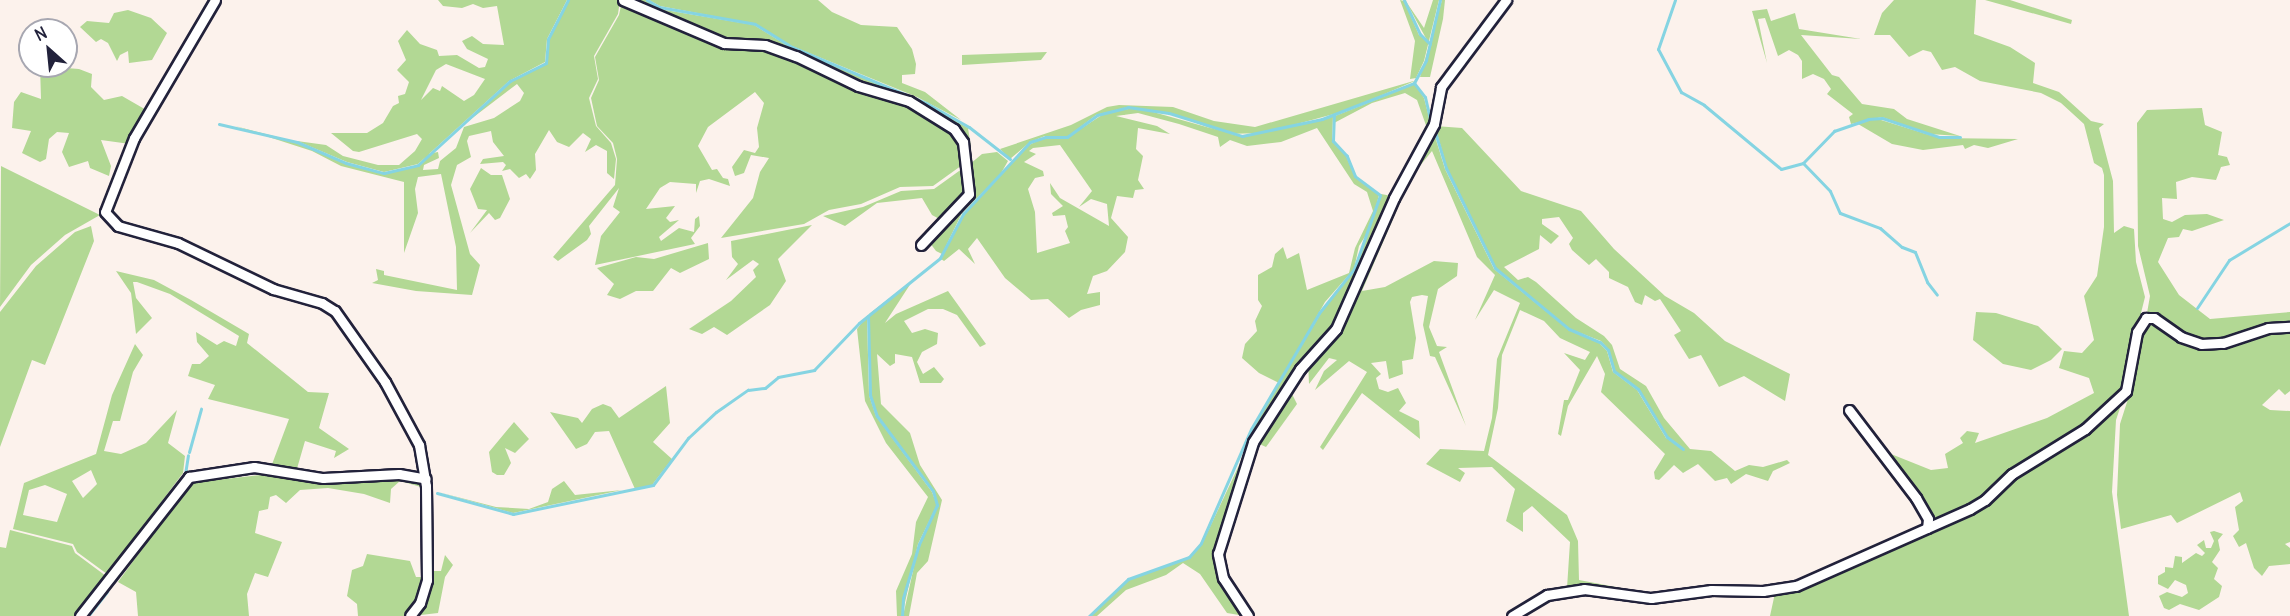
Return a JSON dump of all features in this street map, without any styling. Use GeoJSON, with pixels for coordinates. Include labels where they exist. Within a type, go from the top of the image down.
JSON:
{"type":"FeatureCollection","features":[{"type":"Feature","properties":{"kind":"street"},"geometry":{"type":"LineString","coordinates":[[215,0],[134,138],[105,206],[108,219],[117,226],[178,243],[273,289],[322,303],[335,311],[412,427],[426,479],[427,580],[420,603],[410,616]]}},
{"type":"Feature","properties":{"kind":"street"},"geometry":{"type":"LineString","coordinates":[[623,0],[724,43],[765,45],[796,56],[858,86],[909,101],[954,129],[963,142],[969,194],[921,245]]}},
{"type":"Feature","properties":{"kind":"street"},"geometry":{"type":"LineString","coordinates":[[1248,616],[1223,578],[1218,554],[1253,442],[1300,369],[1336,328],[1394,198],[1434,124],[1441,87],[1506,0]]}},
{"type":"Feature","properties":{"kind":"street"},"geometry":{"type":"LineString","coordinates":[[1512,616],[1547,595],[1584,589],[1652,598],[1712,590],[1787,588],[1985,501],[2012,474],[2085,429],[2114,403],[2130,383],[2137,332],[2146,318],[2154,318],[2181,337],[2201,344],[2223,343],[2268,328],[2290,327]]}},
{"type":"Feature","properties":{"kind":"street"},"geometry":{"type":"LineString","coordinates":[[1849,410],[1916,498],[1928,519],[1927,528]]}},
{"type":"Feature","properties":{"kind":"street"},"geometry":{"type":"LineString","coordinates":[[80,616],[189,477],[254,467],[323,478],[399,474],[426,479]]}},
{"type":"Feature","properties":{"kind":"green space"},"geometry":{"type":"Polygon","coordinates":[[[438,0],[567,0],[547,39],[545,62],[509,81],[418,164],[384,172],[347,162],[297,141],[326,145],[343,156],[378,165],[399,165],[415,151],[422,139],[417,134],[359,152],[353,151],[331,133],[367,133],[383,123],[393,106],[399,103],[398,96],[405,94],[409,82],[397,70],[406,60],[398,41],[407,30],[420,44],[437,50],[439,56],[457,55],[479,68],[485,67],[488,59],[467,49],[462,41],[472,36],[483,44],[504,45],[497,6],[483,8],[473,4],[462,8],[443,6],[438,0]],[[446,64],[436,70],[421,100],[433,88],[440,91],[442,86],[464,101],[474,95],[485,79],[446,64]]]}},
{"type":"Feature","properties":{"kind":"green space"},"geometry":{"type":"Polygon","coordinates":[[[569,0],[620,0],[618,14],[594,56],[598,79],[589,98],[596,126],[611,143],[616,159],[614,179],[607,173],[607,151],[596,145],[585,152],[591,139],[583,133],[569,147],[557,142],[549,130],[535,154],[536,170],[530,179],[526,174],[519,178],[510,169],[502,171],[506,165],[503,162],[480,164],[483,159],[504,156],[493,142],[491,131],[469,136],[467,141],[471,157],[457,165],[451,185],[470,254],[480,265],[472,295],[416,291],[372,283],[378,280],[376,269],[384,271],[384,275],[457,290],[456,247],[441,174],[418,177],[415,189],[418,213],[404,253],[404,182],[341,166],[312,151],[235,126],[297,142],[346,164],[384,174],[419,166],[427,154],[438,152],[439,158],[424,165],[423,170],[438,169],[440,161],[456,148],[464,127],[494,118],[520,101],[524,93],[517,84],[458,129],[510,82],[546,63],[549,39],[569,0]]]}},
{"type":"Feature","properties":{"kind":"green space"},"geometry":{"type":"Polygon","coordinates":[[[635,0],[646,0],[659,9],[754,25],[791,48],[928,105],[968,128],[971,147],[929,109],[859,84],[799,55],[730,40],[658,13],[635,0]]]}},
{"type":"Feature","properties":{"kind":"green space"},"geometry":{"type":"Polygon","coordinates":[[[649,0],[818,0],[832,12],[861,25],[897,27],[912,49],[916,64],[915,74],[902,75],[902,83],[925,92],[961,120],[917,97],[792,46],[755,24],[660,6],[649,0]]]}},
{"type":"Feature","properties":{"kind":"green space"},"geometry":{"type":"Polygon","coordinates":[[[1400,0],[1404,1],[1419,35],[1428,42],[1405,0],[1424,28],[1433,0],[1439,0],[1424,61],[1416,78],[1410,79],[1415,41],[1400,0]]]}},
{"type":"Feature","properties":{"kind":"green space"},"geometry":{"type":"Polygon","coordinates":[[[1442,0],[1445,0],[1443,19],[1430,77],[1420,77],[1442,0]]]}},
{"type":"Feature","properties":{"kind":"green space"},"geometry":{"type":"Polygon","coordinates":[[[1894,0],[1976,0],[1974,34],[2010,47],[2035,63],[2033,83],[2059,92],[2091,121],[2104,124],[2099,128],[2113,181],[2114,233],[2124,226],[2134,229],[2136,262],[2145,297],[2122,389],[2088,423],[2058,445],[2011,469],[1976,502],[1930,523],[1886,452],[1931,470],[1948,468],[1945,454],[1963,443],[1960,438],[1967,431],[1979,433],[1975,443],[2047,418],[2094,393],[2089,378],[2059,368],[2064,351],[2082,353],[2094,340],[2084,296],[2097,276],[2104,227],[2104,175],[2102,168],[2094,163],[2084,124],[2061,103],[2041,93],[1980,81],[1955,67],[1942,70],[1931,52],[1923,50],[1909,57],[1890,35],[1874,35],[1882,13],[1894,0]]]}},
{"type":"Feature","properties":{"kind":"green space"},"geometry":{"type":"Polygon","coordinates":[[[1985,0],[2010,0],[2072,20],[2071,24],[1985,0]]]}},
{"type":"Feature","properties":{"kind":"green space"},"geometry":{"type":"Polygon","coordinates":[[[622,1],[705,35],[765,47],[909,103],[934,117],[962,142],[965,163],[933,186],[900,187],[861,204],[829,210],[804,224],[721,238],[753,198],[760,172],[769,158],[751,155],[744,173],[735,176],[732,167],[744,150],[755,153],[759,147],[757,128],[764,103],[755,92],[708,127],[698,146],[712,170],[717,169],[723,178],[728,179],[730,186],[709,179],[700,181],[696,193],[696,184],[670,182],[660,188],[646,209],[675,206],[666,218],[670,222],[679,220],[659,237],[661,241],[679,228],[694,232],[695,219],[699,216],[700,226],[691,238],[695,244],[595,265],[601,236],[620,212],[613,207],[619,188],[589,226],[591,234],[587,240],[558,261],[553,257],[615,185],[617,159],[613,143],[597,126],[591,98],[599,80],[595,57],[619,15],[622,1]]]}},
{"type":"Feature","properties":{"kind":"green space"},"geometry":{"type":"Polygon","coordinates":[[[1767,9],[1771,21],[1795,13],[1799,29],[1861,39],[1801,35],[1832,75],[1839,77],[1862,104],[1894,109],[1907,119],[1960,136],[1929,134],[1882,117],[1851,124],[1849,117],[1853,114],[1827,94],[1831,89],[1824,79],[1813,74],[1802,79],[1802,61],[1798,55],[1789,50],[1778,56],[1765,18],[1758,19],[1767,63],[1752,11],[1767,9]]]}},
{"type":"Feature","properties":{"kind":"green space"},"geometry":{"type":"Polygon","coordinates":[[[128,10],[151,18],[167,33],[152,60],[129,63],[128,51],[120,55],[117,61],[108,43],[101,39],[96,42],[80,27],[87,21],[109,23],[114,13],[128,10]]]}},
{"type":"Feature","properties":{"kind":"green space"},"geometry":{"type":"Polygon","coordinates":[[[1047,52],[1041,60],[962,65],[962,55],[1047,52]]]}},
{"type":"Feature","properties":{"kind":"green space"},"geometry":{"type":"Polygon","coordinates":[[[79,69],[92,74],[91,87],[104,100],[122,96],[148,111],[130,144],[101,140],[111,166],[109,176],[90,168],[88,161],[69,167],[62,152],[69,133],[57,132],[49,139],[46,159],[40,162],[22,153],[31,131],[12,128],[14,102],[21,92],[41,99],[40,78],[78,78],[79,69]]]}},
{"type":"Feature","properties":{"kind":"green space"},"geometry":{"type":"Polygon","coordinates":[[[1417,80],[1345,111],[1264,133],[1226,134],[1170,113],[1128,107],[1096,115],[1067,137],[1045,136],[1030,142],[1010,159],[1000,149],[1071,125],[1107,107],[1119,105],[1173,107],[1214,121],[1255,127],[1417,80]]]}},
{"type":"Feature","properties":{"kind":"green space"},"geometry":{"type":"Polygon","coordinates":[[[1415,84],[1424,98],[1431,125],[1428,131],[1417,100],[1405,93],[1372,103],[1334,123],[1335,116],[1415,84]]]}},
{"type":"Feature","properties":{"kind":"green space"},"geometry":{"type":"Polygon","coordinates":[[[1139,108],[1242,137],[1333,116],[1332,141],[1346,156],[1355,177],[1379,195],[1371,227],[1359,246],[1354,269],[1325,302],[1279,383],[1259,373],[1242,358],[1245,344],[1257,331],[1255,321],[1262,306],[1258,300],[1258,275],[1272,267],[1275,254],[1283,247],[1287,259],[1299,253],[1307,290],[1349,273],[1355,248],[1373,211],[1367,192],[1354,184],[1317,128],[1281,142],[1247,146],[1230,140],[1220,147],[1218,137],[1179,124],[1138,113],[1116,116],[1157,126],[1170,134],[1138,128],[1136,149],[1143,156],[1138,180],[1144,189],[1135,190],[1133,198],[1117,196],[1111,218],[1128,237],[1125,252],[1107,271],[1093,276],[1087,294],[1100,292],[1100,305],[1081,310],[1069,318],[1048,299],[1031,300],[1005,278],[977,238],[968,249],[975,264],[959,249],[944,261],[941,259],[964,214],[1025,147],[1045,137],[1067,138],[1108,111],[1139,108]],[[1060,145],[1033,148],[1029,151],[1036,154],[1024,162],[1043,171],[1044,176],[1035,178],[1028,189],[1035,212],[1037,253],[1070,243],[1065,231],[1068,227],[1065,215],[1053,216],[1052,213],[1063,206],[1051,194],[1050,183],[1060,198],[1109,226],[1107,204],[1091,199],[1079,207],[1092,191],[1060,145]]]}},
{"type":"Feature","properties":{"kind":"green space"},"geometry":{"type":"Polygon","coordinates":[[[2202,108],[2205,125],[2222,132],[2218,155],[2227,157],[2230,165],[2221,167],[2216,180],[2192,177],[2176,182],[2177,199],[2162,198],[2163,219],[2172,222],[2185,215],[2207,214],[2224,220],[2192,231],[2183,229],[2179,237],[2168,238],[2158,262],[2179,295],[2210,319],[2290,312],[2290,325],[2223,339],[2201,339],[2183,334],[2157,315],[2147,313],[2150,296],[2138,246],[2137,123],[2147,110],[2202,108]]]}},
{"type":"Feature","properties":{"kind":"green space"},"geometry":{"type":"Polygon","coordinates":[[[1868,120],[1881,120],[1939,138],[2018,139],[1988,148],[1974,145],[1965,149],[1963,145],[1923,150],[1892,144],[1858,124],[1868,120]]]}},
{"type":"Feature","properties":{"kind":"green space"},"geometry":{"type":"Polygon","coordinates":[[[1435,126],[1462,128],[1521,191],[1581,211],[1614,249],[1665,296],[1694,313],[1725,341],[1790,374],[1785,401],[1744,376],[1719,387],[1701,355],[1689,359],[1674,335],[1681,331],[1660,299],[1655,301],[1645,295],[1642,305],[1635,302],[1628,287],[1609,278],[1609,272],[1596,259],[1589,265],[1572,250],[1569,244],[1573,238],[1559,217],[1542,219],[1542,224],[1559,236],[1551,244],[1540,235],[1539,249],[1504,267],[1518,280],[1528,277],[1536,282],[1576,318],[1604,336],[1612,345],[1620,369],[1646,386],[1664,418],[1690,449],[1711,451],[1735,471],[1749,465],[1763,467],[1787,460],[1790,463],[1773,471],[1768,481],[1746,474],[1731,484],[1727,478],[1715,481],[1698,464],[1683,473],[1674,465],[1659,480],[1655,479],[1654,472],[1665,454],[1601,392],[1605,374],[1597,356],[1568,406],[1561,436],[1558,434],[1564,400],[1568,400],[1580,370],[1564,353],[1585,360],[1590,352],[1560,338],[1544,321],[1520,310],[1502,355],[1498,408],[1488,455],[1567,515],[1578,541],[1579,580],[1652,594],[1567,588],[1570,542],[1532,506],[1523,513],[1523,532],[1506,521],[1515,489],[1492,467],[1458,468],[1465,473],[1460,482],[1426,464],[1440,449],[1484,451],[1492,418],[1497,359],[1520,303],[1494,290],[1475,320],[1495,275],[1477,257],[1432,151],[1419,167],[1415,163],[1433,130],[1445,169],[1494,269],[1569,330],[1599,343],[1607,351],[1613,372],[1637,390],[1666,438],[1683,448],[1667,436],[1638,389],[1615,371],[1609,350],[1601,341],[1570,329],[1495,268],[1447,168],[1435,126]]]}},
{"type":"Feature","properties":{"kind":"green space"},"geometry":{"type":"Polygon","coordinates":[[[997,152],[1008,161],[1000,175],[962,213],[942,254],[936,251],[930,243],[972,193],[970,164],[982,154],[997,152]]]}},
{"type":"Feature","properties":{"kind":"green space"},"geometry":{"type":"Polygon","coordinates":[[[1,166],[100,215],[65,235],[31,265],[0,307],[1,166]]]}},
{"type":"Feature","properties":{"kind":"green space"},"geometry":{"type":"Polygon","coordinates":[[[966,166],[967,193],[943,221],[932,215],[922,198],[877,203],[845,226],[823,216],[863,207],[901,191],[934,189],[966,166]]]}},
{"type":"Feature","properties":{"kind":"green space"},"geometry":{"type":"Polygon","coordinates":[[[481,168],[491,175],[502,175],[510,199],[500,218],[495,220],[489,213],[470,233],[487,210],[478,209],[470,189],[481,168]]]}},
{"type":"Feature","properties":{"kind":"green space"},"geometry":{"type":"Polygon","coordinates":[[[1407,178],[1409,182],[1362,291],[1385,287],[1434,261],[1458,263],[1457,276],[1438,289],[1429,327],[1437,346],[1447,347],[1439,352],[1466,426],[1435,357],[1430,356],[1423,325],[1428,296],[1422,295],[1412,297],[1410,302],[1416,338],[1413,359],[1402,361],[1403,374],[1389,379],[1386,361],[1371,363],[1381,374],[1376,378],[1379,389],[1388,392],[1398,388],[1406,403],[1399,411],[1419,421],[1420,439],[1362,393],[1323,450],[1320,447],[1367,372],[1349,361],[1315,390],[1324,371],[1337,360],[1329,358],[1309,384],[1308,360],[1326,341],[1407,178]]]}},
{"type":"Feature","properties":{"kind":"green space"},"geometry":{"type":"Polygon","coordinates":[[[1381,194],[1392,196],[1334,327],[1309,351],[1257,430],[1220,531],[1216,553],[1245,616],[1227,613],[1200,574],[1183,563],[1166,575],[1126,590],[1097,616],[1091,616],[1129,579],[1189,558],[1202,544],[1240,463],[1252,429],[1327,303],[1355,270],[1381,194]]]}},
{"type":"Feature","properties":{"kind":"green space"},"geometry":{"type":"Polygon","coordinates":[[[812,225],[778,259],[786,281],[770,305],[727,335],[714,327],[702,334],[689,329],[731,301],[756,277],[753,270],[759,264],[753,260],[726,280],[738,264],[732,257],[731,241],[812,225]]]}},
{"type":"Feature","properties":{"kind":"green space"},"geometry":{"type":"Polygon","coordinates":[[[91,226],[94,241],[45,365],[32,360],[0,447],[0,312],[36,266],[75,232],[91,226]]]}},
{"type":"Feature","properties":{"kind":"green space"},"geometry":{"type":"Polygon","coordinates":[[[708,243],[709,259],[680,273],[671,268],[653,291],[636,291],[620,299],[607,295],[614,284],[597,268],[636,257],[654,259],[708,243]]]}},
{"type":"Feature","properties":{"kind":"green space"},"geometry":{"type":"Polygon","coordinates":[[[116,271],[154,280],[191,300],[249,334],[247,343],[308,392],[329,393],[319,428],[349,449],[334,458],[336,451],[305,441],[296,472],[271,467],[289,419],[208,399],[215,385],[188,376],[192,364],[200,364],[209,356],[197,342],[196,332],[217,345],[224,341],[236,346],[239,336],[170,294],[133,282],[136,298],[152,318],[136,334],[131,293],[116,271]]]}},
{"type":"Feature","properties":{"kind":"green space"},"geometry":{"type":"Polygon","coordinates":[[[913,280],[885,323],[896,314],[948,291],[986,344],[980,347],[957,315],[943,309],[928,309],[904,321],[912,333],[925,329],[938,333],[937,344],[922,352],[917,362],[923,374],[934,367],[944,379],[941,383],[920,383],[912,357],[895,354],[895,363],[890,366],[877,354],[881,404],[910,433],[920,465],[942,500],[928,561],[917,573],[909,616],[903,616],[919,544],[938,505],[934,491],[877,416],[871,395],[868,326],[869,314],[913,280]]]}},
{"type":"Feature","properties":{"kind":"green space"},"geometry":{"type":"Polygon","coordinates":[[[1976,312],[1996,313],[2038,326],[2062,349],[2051,360],[2031,370],[2003,364],[1973,340],[1976,312]]]}},
{"type":"Feature","properties":{"kind":"green space"},"geometry":{"type":"Polygon","coordinates":[[[867,316],[869,395],[876,416],[932,492],[937,505],[918,544],[902,616],[897,616],[896,591],[912,554],[916,522],[928,497],[886,443],[865,401],[857,329],[867,316]]]}},
{"type":"Feature","properties":{"kind":"green space"},"geometry":{"type":"Polygon","coordinates":[[[2149,320],[2205,346],[2259,332],[2290,330],[2290,391],[2285,395],[2279,389],[2262,405],[2270,410],[2290,411],[2290,542],[2285,544],[2290,548],[2290,564],[2269,566],[2262,576],[2254,568],[2246,543],[2239,547],[2233,536],[2239,530],[2235,507],[2243,501],[2240,492],[2177,523],[2171,515],[2121,529],[2117,495],[2120,424],[2128,399],[2137,341],[2149,320]]]}},
{"type":"Feature","properties":{"kind":"green space"},"geometry":{"type":"Polygon","coordinates":[[[135,344],[143,355],[133,372],[120,421],[113,421],[104,451],[121,454],[146,443],[177,410],[168,443],[185,456],[183,473],[107,574],[77,552],[73,544],[13,529],[24,483],[96,454],[112,395],[135,344]],[[91,470],[72,481],[83,498],[97,484],[91,470]],[[45,485],[29,490],[23,515],[57,522],[67,494],[45,485]]]}},
{"type":"Feature","properties":{"kind":"green space"},"geometry":{"type":"Polygon","coordinates":[[[666,386],[670,423],[653,442],[672,459],[652,485],[643,489],[635,489],[609,431],[595,432],[587,444],[576,449],[550,412],[578,418],[582,423],[592,409],[603,404],[611,407],[619,418],[666,386]]]}},
{"type":"Feature","properties":{"kind":"green space"},"geometry":{"type":"Polygon","coordinates":[[[1289,388],[1297,404],[1266,447],[1255,442],[1289,388]]]}},
{"type":"Feature","properties":{"kind":"green space"},"geometry":{"type":"Polygon","coordinates":[[[2124,396],[2116,420],[2112,492],[2129,616],[1770,616],[1775,593],[1948,520],[2124,396]]]}},
{"type":"Feature","properties":{"kind":"green space"},"geometry":{"type":"Polygon","coordinates":[[[514,422],[529,439],[515,453],[505,448],[511,463],[504,475],[497,475],[492,472],[489,452],[514,422]]]}},
{"type":"Feature","properties":{"kind":"green space"},"geometry":{"type":"Polygon","coordinates":[[[269,474],[334,482],[402,478],[423,483],[425,579],[418,602],[406,616],[358,616],[357,604],[347,596],[352,570],[363,566],[367,554],[410,561],[416,577],[423,577],[421,487],[400,481],[391,489],[390,503],[364,494],[328,488],[300,490],[286,503],[276,495],[270,497],[268,509],[259,511],[255,533],[282,542],[268,577],[255,573],[247,594],[249,616],[138,616],[136,592],[118,582],[190,483],[269,474]]]}},
{"type":"Feature","properties":{"kind":"green space"},"geometry":{"type":"Polygon","coordinates":[[[564,481],[575,495],[622,490],[513,513],[438,492],[496,507],[529,509],[548,502],[552,489],[564,481]]]}},
{"type":"Feature","properties":{"kind":"green space"},"geometry":{"type":"Polygon","coordinates":[[[10,530],[72,546],[75,553],[106,576],[79,616],[0,616],[0,547],[6,548],[10,530]]]}},
{"type":"Feature","properties":{"kind":"green space"},"geometry":{"type":"Polygon","coordinates":[[[2210,532],[2223,534],[2218,540],[2220,550],[2212,562],[2218,568],[2214,579],[2222,586],[2219,597],[2199,610],[2180,604],[2169,610],[2164,608],[2159,596],[2167,592],[2182,597],[2188,593],[2186,585],[2175,580],[2168,589],[2158,584],[2158,576],[2165,572],[2165,567],[2173,568],[2175,556],[2182,557],[2182,563],[2196,553],[2202,556],[2205,553],[2197,545],[2204,540],[2206,548],[2211,548],[2214,541],[2210,532]]]}},
{"type":"Feature","properties":{"kind":"green space"},"geometry":{"type":"Polygon","coordinates":[[[445,555],[453,565],[445,577],[438,613],[412,616],[428,571],[441,571],[445,555]]]}},
{"type":"Feature","properties":{"kind":"green space"},"geometry":{"type":"Polygon","coordinates":[[[1715,584],[1779,587],[1670,595],[1654,594],[1715,584]]]}},
{"type":"Feature","properties":{"kind":"waterway"},"geometry":{"type":"LineString","coordinates":[[219,124],[297,142],[346,163],[384,173],[418,165],[510,81],[546,63],[548,39],[568,0]]}},
{"type":"Feature","properties":{"kind":"waterway"},"geometry":{"type":"LineString","coordinates":[[647,0],[659,7],[755,24],[792,47],[928,104],[969,127],[1010,159]]}},
{"type":"Feature","properties":{"kind":"waterway"},"geometry":{"type":"LineString","coordinates":[[1404,0],[1420,34],[1430,44]]}},
{"type":"Feature","properties":{"kind":"waterway"},"geometry":{"type":"LineString","coordinates":[[437,493],[513,514],[653,485],[688,438],[716,412],[748,390],[765,388],[778,377],[814,370],[859,323],[940,258],[963,214],[1030,142],[1045,137],[1067,137],[1097,115],[1128,107],[1169,113],[1242,136],[1322,119],[1414,83],[1426,60],[1440,0]]}},
{"type":"Feature","properties":{"kind":"waterway"},"geometry":{"type":"LineString","coordinates":[[1675,0],[1658,49],[1681,92],[1704,105],[1781,169],[1803,163],[1834,131],[1868,119],[1882,118],[1939,137],[1960,137]]}},
{"type":"Feature","properties":{"kind":"waterway"},"geometry":{"type":"LineString","coordinates":[[1414,83],[1425,97],[1431,123]]}},
{"type":"Feature","properties":{"kind":"waterway"},"geometry":{"type":"LineString","coordinates":[[1089,616],[1128,579],[1189,557],[1201,543],[1251,429],[1319,313],[1354,269],[1380,195],[1355,176],[1347,156],[1333,141],[1334,115]]}},
{"type":"Feature","properties":{"kind":"waterway"},"geometry":{"type":"LineString","coordinates":[[1435,132],[1446,168],[1495,268],[1569,329],[1600,342],[1608,350],[1614,371],[1638,389],[1667,437],[1683,449]]}},
{"type":"Feature","properties":{"kind":"waterway"},"geometry":{"type":"LineString","coordinates":[[1803,163],[1830,191],[1840,213],[1880,228],[1902,247],[1915,252],[1927,282],[1937,295]]}},
{"type":"Feature","properties":{"kind":"waterway"},"geometry":{"type":"LineString","coordinates":[[2197,308],[2229,260],[2290,223]]}},
{"type":"Feature","properties":{"kind":"waterway"},"geometry":{"type":"LineString","coordinates":[[868,316],[870,395],[877,416],[933,491],[937,505],[919,544],[903,598],[902,616]]}},
{"type":"Feature","properties":{"kind":"waterway"},"geometry":{"type":"LineString","coordinates":[[189,452],[201,409]]}},
{"type":"Feature","properties":{"kind":"waterway"},"geometry":{"type":"LineString","coordinates":[[163,503],[185,474],[188,455]]}},
{"type":"Feature","properties":{"kind":"waterway"},"geometry":{"type":"LineString","coordinates":[[88,616],[107,592]]}}]}
